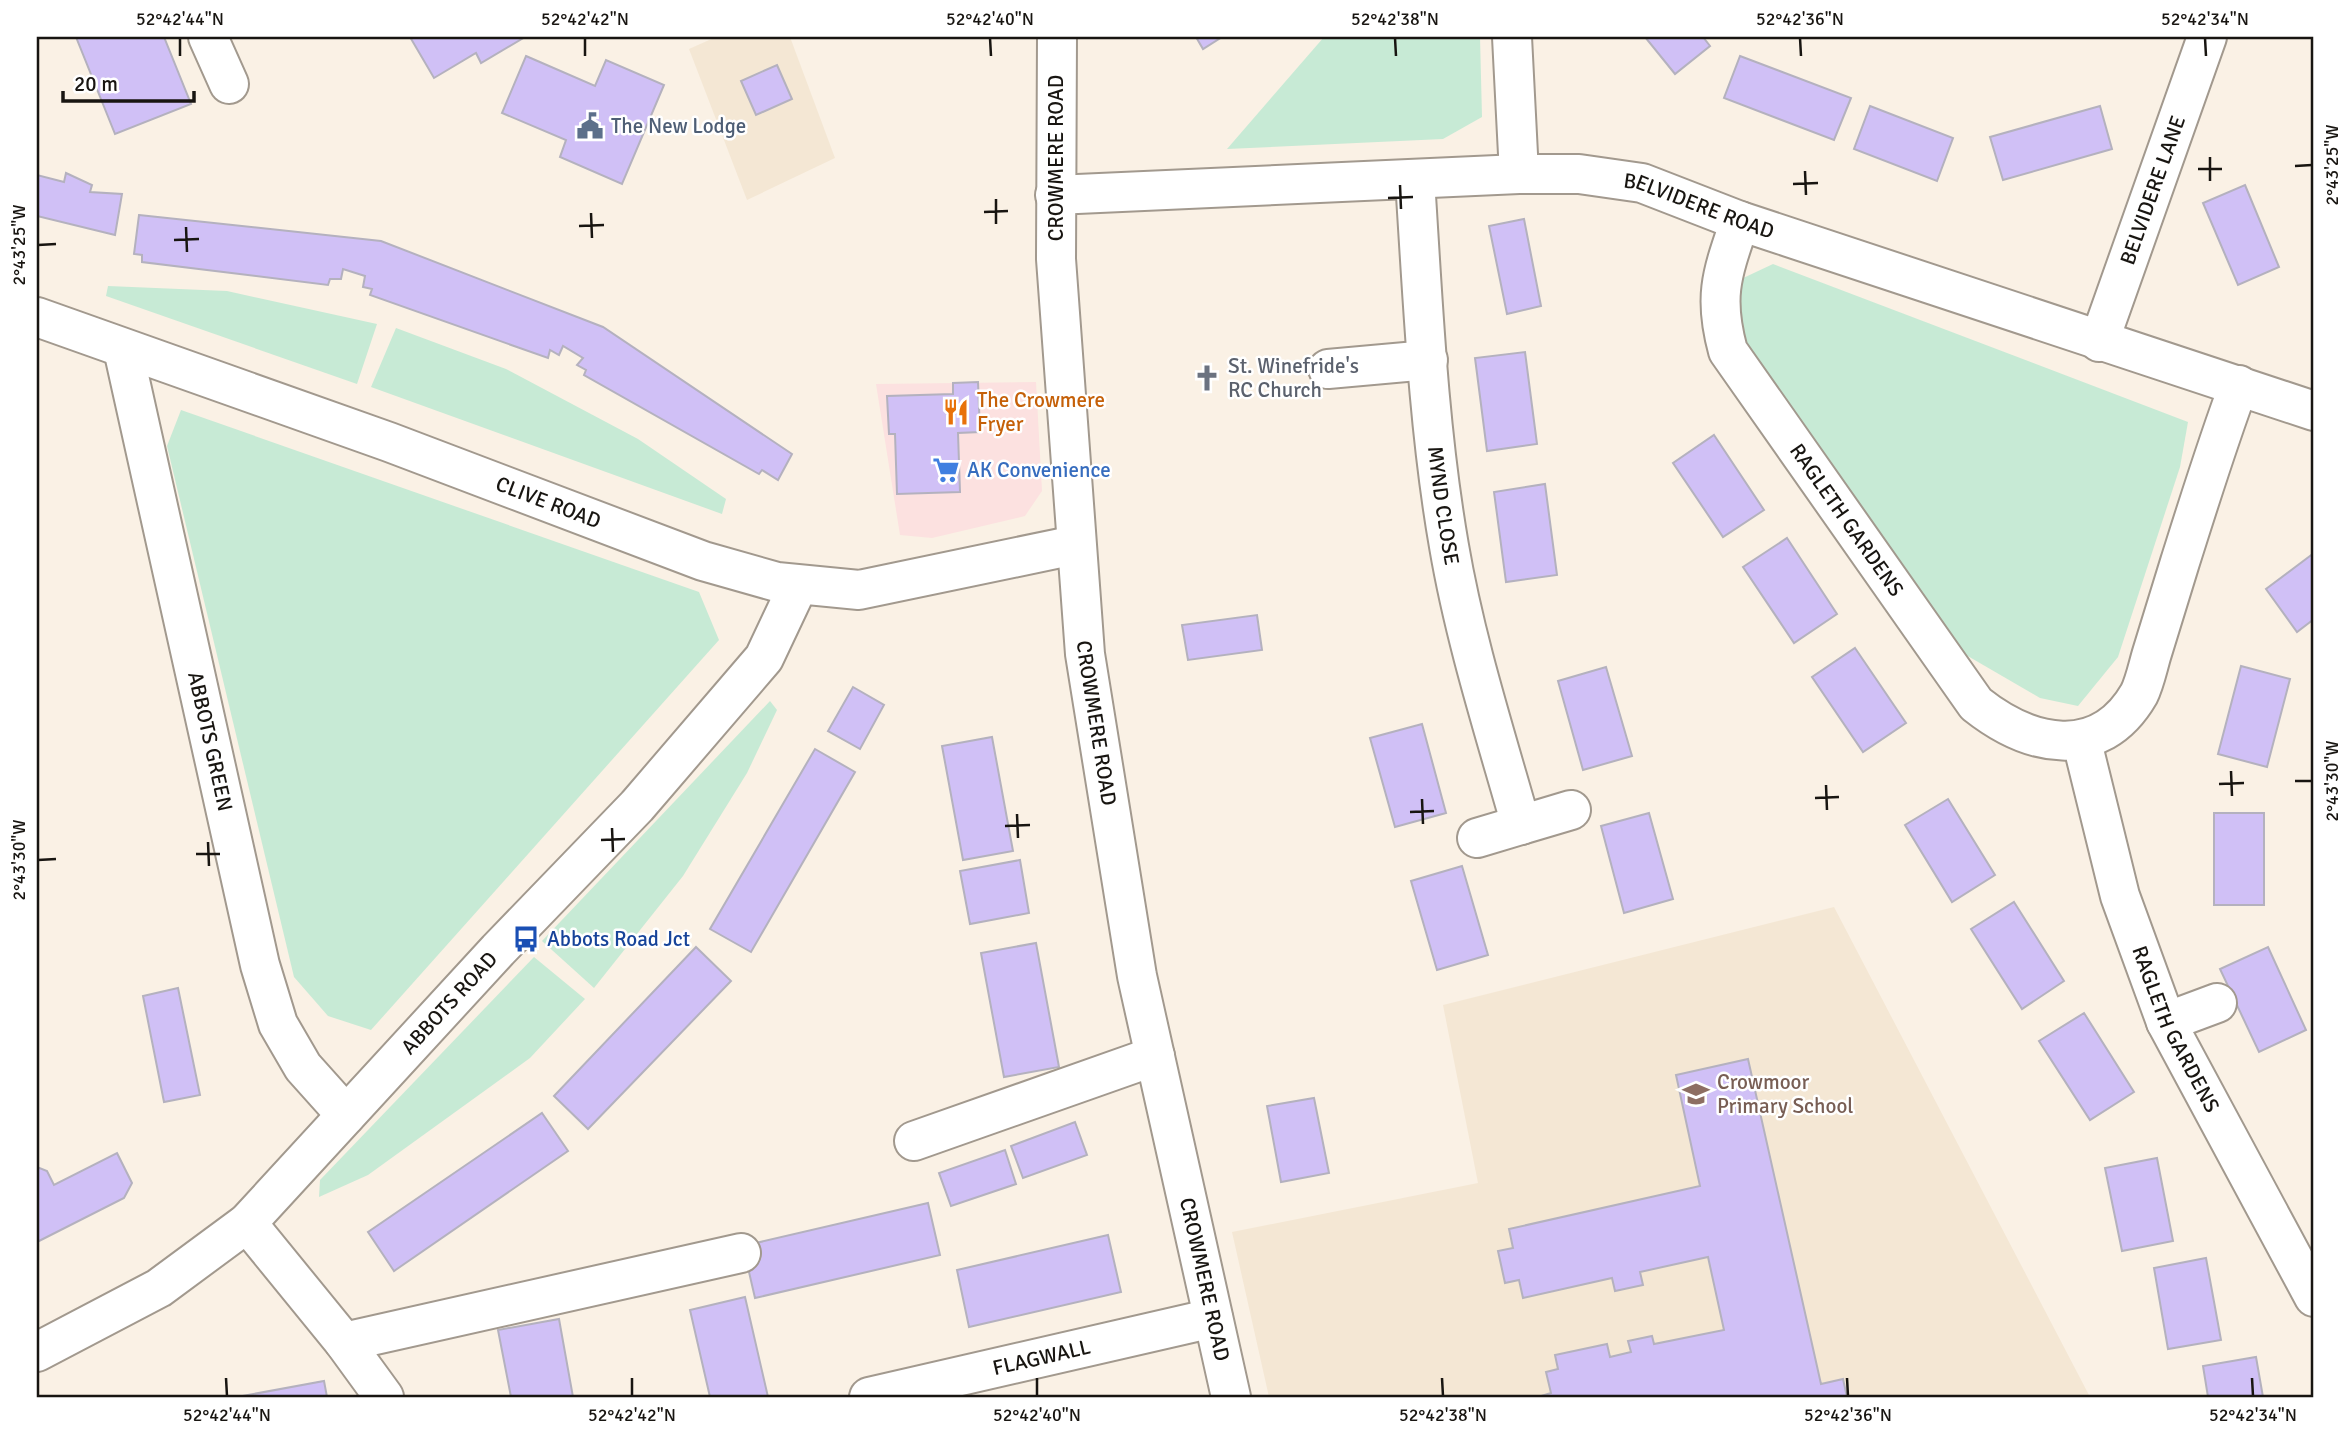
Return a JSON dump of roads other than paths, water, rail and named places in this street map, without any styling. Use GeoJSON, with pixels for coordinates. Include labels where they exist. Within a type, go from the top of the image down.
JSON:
{"type":"FeatureCollection","features":[{"type":"Feature","properties":{"kind":"street"},"geometry":{"type":"LineString","coordinates":[[208,37],[229,84]]}},
{"type":"Feature","properties":{"kind":"street","name":"CROWMERE ROAD"},"geometry":{"type":"LineString","coordinates":[[1057,37],[1055,195],[1075,545],[1085,654],[1137,976],[1230,1397]]}},
{"type":"Feature","properties":{"kind":"street"},"geometry":{"type":"LineString","coordinates":[[1512,37],[1519,174]]}},
{"type":"Feature","properties":{"kind":"street","name":"BELVIDERE LANE"},"geometry":{"type":"LineString","coordinates":[[2099,342],[2207,37]]}},
{"type":"Feature","properties":{"kind":"street","name":"BELVIDERE ROAD"},"geometry":{"type":"LineString","coordinates":[[1055,195],[1519,174],[1579,174],[1642,183],[1740,221],[2314,411]]}},
{"type":"Feature","properties":{"kind":"street","name":"MYND CLOSE"},"geometry":{"type":"LineString","coordinates":[[1415,180],[1428,360],[1449,547],[1471,643],[1521,825]]}},
{"type":"Feature","properties":{"kind":"street","name":"RAGLETH GARDENS"},"geometry":{"type":"LineString","coordinates":[[1740,221],[1723,270],[1718,315],[1728,351],[1976,704],[1998,721],[2025,732],[2055,740],[2082,742],[2120,896],[2166,1022],[2314,1297]]}},
{"type":"Feature","properties":{"kind":"street","name":"CLIVE ROAD"},"geometry":{"type":"LineString","coordinates":[[37,317],[389,442],[703,561],[799,586],[859,590],[1075,545]]}},
{"type":"Feature","properties":{"kind":"street","name":"ABBOTS GREEN"},"geometry":{"type":"LineString","coordinates":[[123,349],[264,976],[278,1024],[303,1067],[346,1115]]}},
{"type":"Feature","properties":{"kind":"street"},"geometry":{"type":"LineString","coordinates":[[1328,369],[1428,360]]}},
{"type":"Feature","properties":{"kind":"street"},"geometry":{"type":"LineString","coordinates":[[2082,742],[2105,731],[2140,693],[2214,454],[2239,385]]}},
{"type":"Feature","properties":{"kind":"street","name":"ABBOTS ROAD"},"geometry":{"type":"LineString","coordinates":[[37,1352],[159,1288],[247,1223],[498,950],[637,806],[764,658],[799,586]]}},
{"type":"Feature","properties":{"kind":"street"},"geometry":{"type":"LineString","coordinates":[[1477,838],[1570,810]]}},
{"type":"Feature","properties":{"kind":"street"},"geometry":{"type":"LineString","coordinates":[[2166,1022],[2217,1003]]}},
{"type":"Feature","properties":{"kind":"street"},"geometry":{"type":"LineString","coordinates":[[914,1141],[1155,1056]]}},
{"type":"Feature","properties":{"kind":"street"},"geometry":{"type":"LineString","coordinates":[[247,1223],[344,1342],[384,1397]]}},
{"type":"Feature","properties":{"kind":"street"},"geometry":{"type":"LineString","coordinates":[[344,1342],[741,1253]]}},
{"type":"Feature","properties":{"kind":"street","name":"FLAGWALL"},"geometry":{"type":"LineString","coordinates":[[869,1397],[1213,1318]]}},
{"type":"Feature","properties":{"kind":"place","name":"The New Lodge"},"geometry":{"type":"Point","coordinates":[590,126]}},
{"type":"Feature","properties":{"kind":"place","name":"St. Winefride's RC Church"},"geometry":{"type":"Point","coordinates":[1207,378]}},
{"type":"Feature","properties":{"kind":"place","name":"The Crowmere Fryer"},"geometry":{"type":"Point","coordinates":[956,412]}},
{"type":"Feature","properties":{"kind":"place","name":"AK Convenience"},"geometry":{"type":"Point","coordinates":[946,470]}},
{"type":"Feature","properties":{"kind":"place","name":"Abbots Road Jct"},"geometry":{"type":"Point","coordinates":[526,939]}},
{"type":"Feature","properties":{"kind":"place","name":"Crowmoor Primary School"},"geometry":{"type":"Point","coordinates":[1696,1094]}}]}
